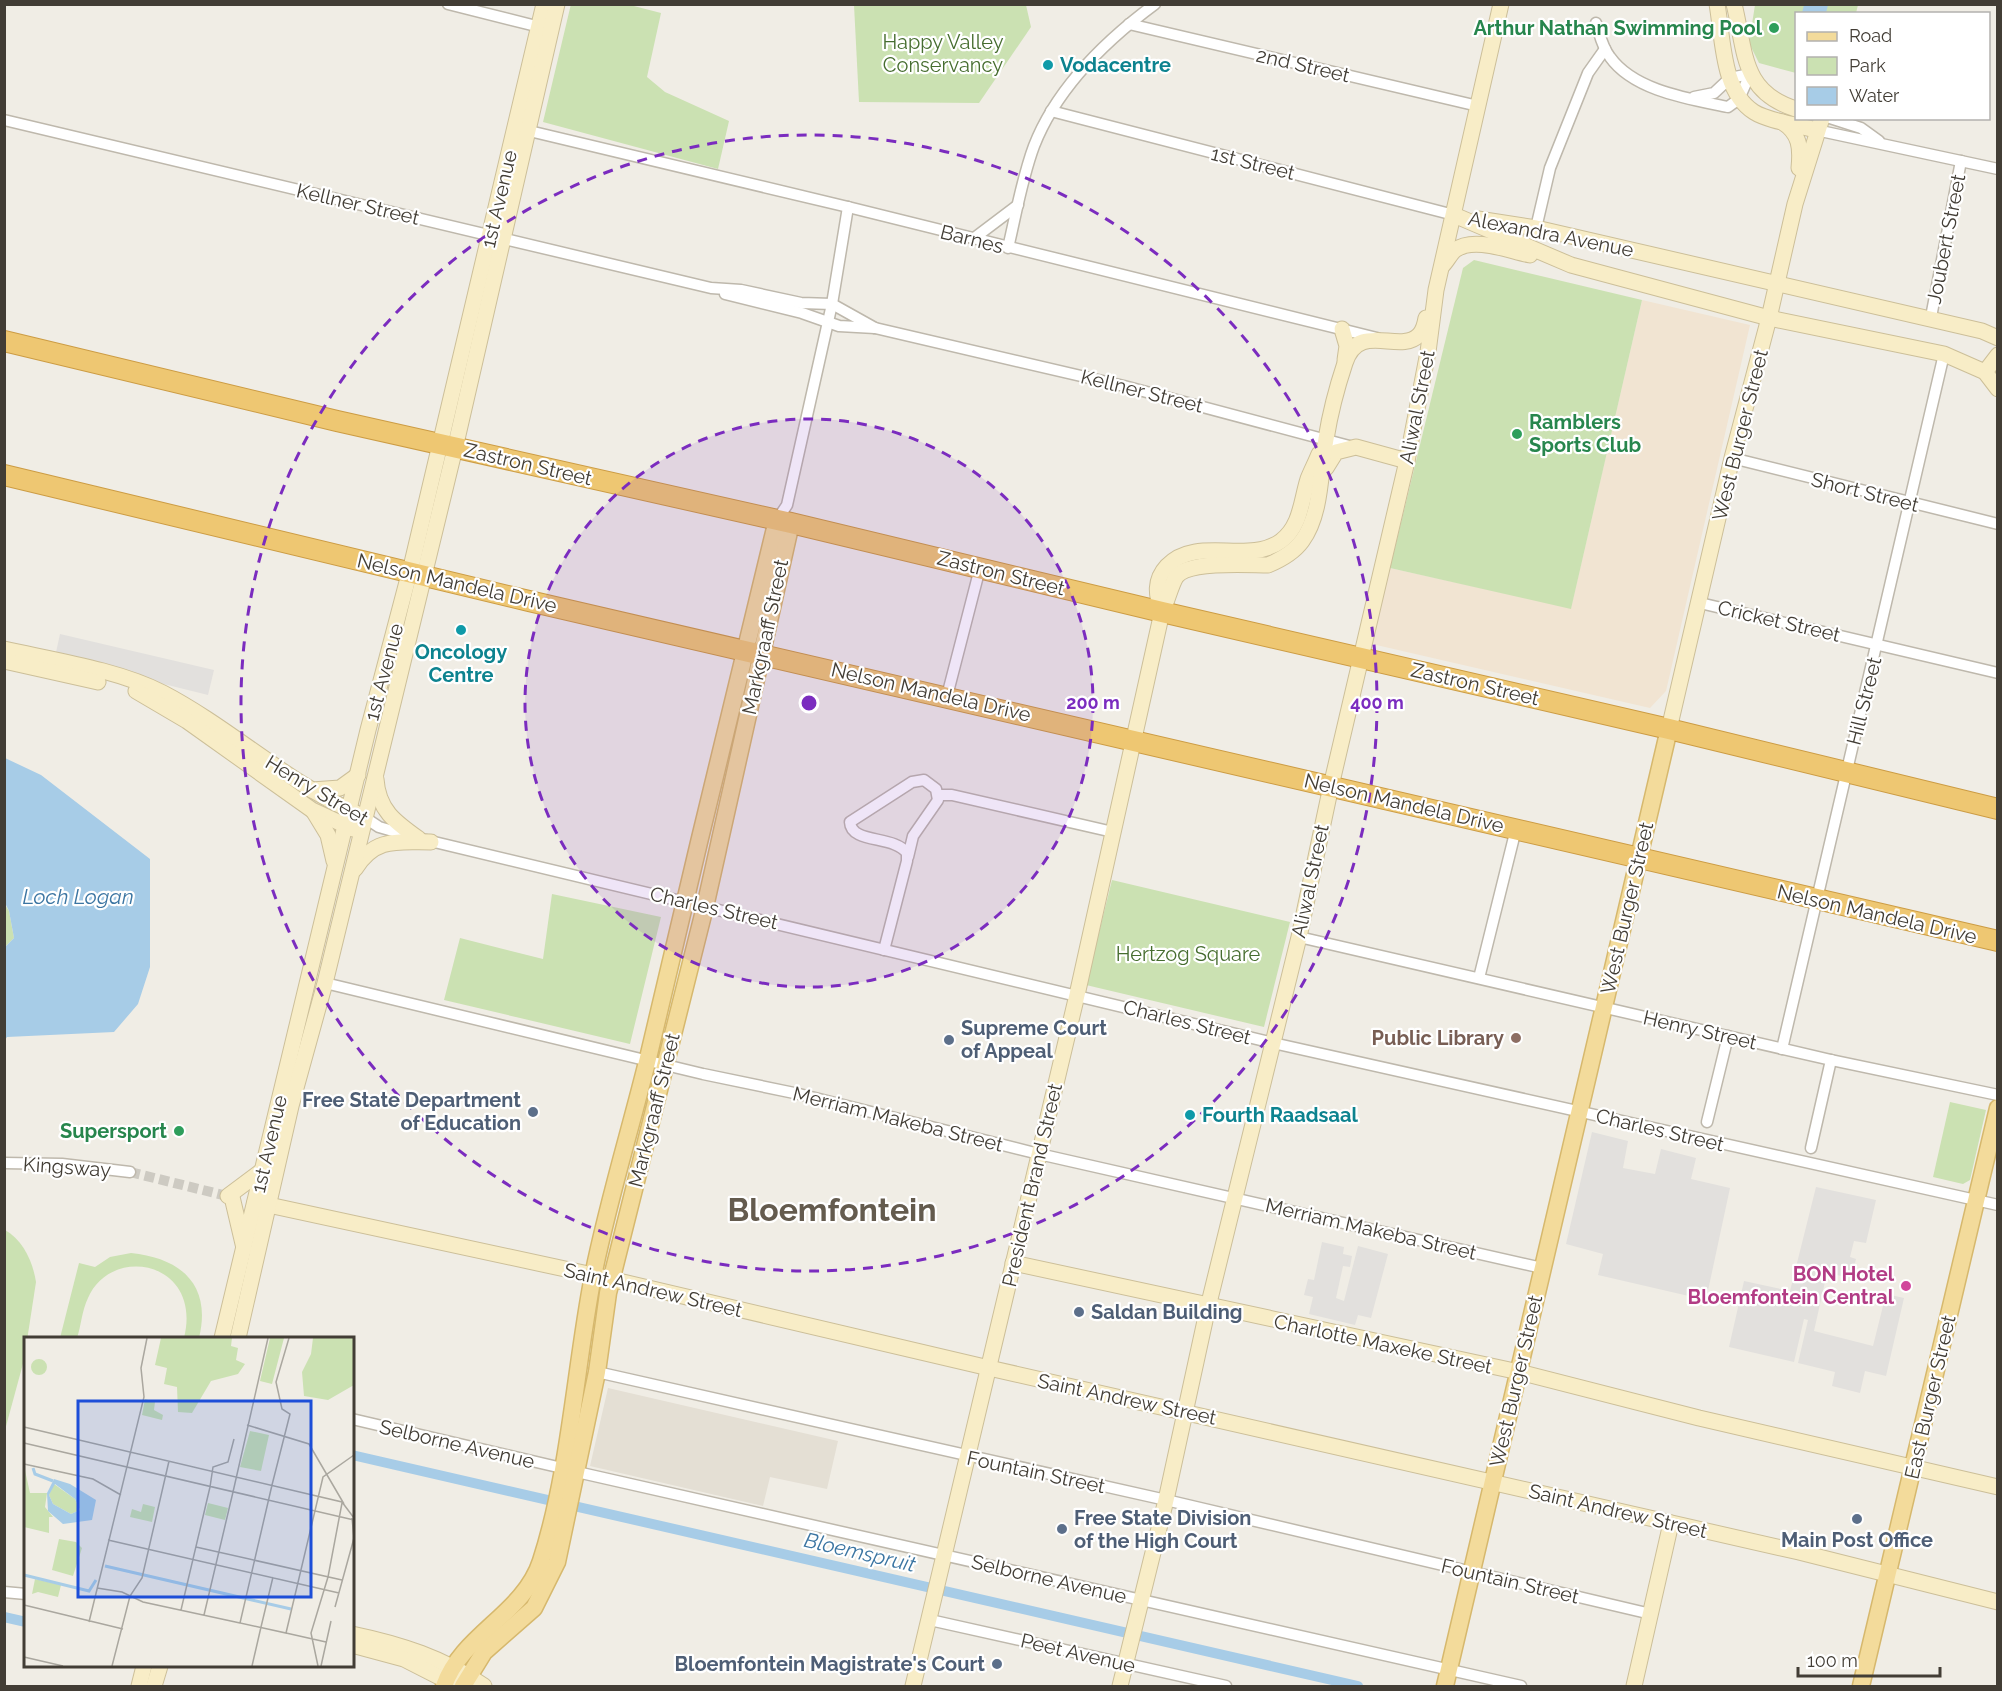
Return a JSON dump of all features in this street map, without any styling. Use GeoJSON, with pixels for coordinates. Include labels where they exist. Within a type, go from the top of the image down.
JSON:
{"type":"FeatureCollection","features":[{"type":"Feature","properties":{"kind":"highway","name":"Zastron Street"},"geometry":{"type":"LineString","coordinates":[[4,340],[448,446],[785,516],[980,568],[1162,612],[1669,729],[1998,809]]}},
{"type":"Feature","properties":{"kind":"highway","name":"Nelson Mandela Drive"},"geometry":{"type":"LineString","coordinates":[[4,475],[1134,742],[1998,941]]}},
{"type":"Feature","properties":{"kind":"main road","name":"Markgraaff Street"},"geometry":{"type":"LineString","coordinates":[[570,1470],[578,1376],[593,1275],[685,902],[753,651],[785,516]]}},
{"type":"Feature","properties":{"kind":"main road","name":"Markgraaff Street"},"geometry":{"type":"LineString","coordinates":[[455,1680],[470,1645],[514,1604],[528,1587],[557,1531],[570,1470],[597,1372],[611,1280],[705,907],[753,651]]}},
{"type":"Feature","properties":{"kind":"main road","name":"West Burger Street"},"geometry":{"type":"LineString","coordinates":[[1447,1680],[1669,729]]}},
{"type":"Feature","properties":{"kind":"main road","name":"East Burger Street"},"geometry":{"type":"LineString","coordinates":[[1861,1686],[1998,1108]]}},
{"type":"Feature","properties":{"kind":"main road"},"geometry":{"type":"LineString","coordinates":[[578,1376],[597,1372]]}},
{"type":"Feature","properties":{"kind":"street"},"geometry":{"type":"LineString","coordinates":[[448,4],[545,28]]}},
{"type":"Feature","properties":{"kind":"street","name":"1st Avenue"},"geometry":{"type":"LineString","coordinates":[[544,4],[545,28]]}},
{"type":"Feature","properties":{"kind":"street","name":"1st Avenue"},"geometry":{"type":"LineString","coordinates":[[222,1337],[244,1248],[262,1203],[325,983],[375,770],[417,574],[521,129],[545,28],[557,4]]}},
{"type":"Feature","properties":{"kind":"street"},"geometry":{"type":"LineString","coordinates":[[1008,248],[1034,146],[1051,111],[1099,51],[1155,4]]}},
{"type":"Feature","properties":{"kind":"street","name":"Aliwal Street"},"geometry":{"type":"LineString","coordinates":[[1120,1686],[1166,1500],[1234,1198],[1299,937],[1331,786],[1407,461],[1428,352],[1436,290],[1501,4]]}},
{"type":"Feature","properties":{"kind":"street"},"geometry":{"type":"LineString","coordinates":[[1716,4],[1730,78],[1739,99],[1754,112],[1790,126],[1800,142],[1795,204]]}},
{"type":"Feature","properties":{"kind":"street"},"geometry":{"type":"LineString","coordinates":[[1734,4],[1750,74],[1764,93],[1795,108]]}},
{"type":"Feature","properties":{"kind":"street"},"geometry":{"type":"LineString","coordinates":[[1596,23],[1611,60],[1639,81],[1688,99],[1728,107],[1739,99],[1750,74]]}},
{"type":"Feature","properties":{"kind":"street","name":"2nd Street"},"geometry":{"type":"LineString","coordinates":[[1129,24],[1478,106]]}},
{"type":"Feature","properties":{"kind":"street"},"geometry":{"type":"LineString","coordinates":[[1536,228],[1550,168],[1588,74],[1605,49]]}},
{"type":"Feature","properties":{"kind":"street"},"geometry":{"type":"LineString","coordinates":[[1688,99],[1714,93],[1730,78],[1750,74]]}},
{"type":"Feature","properties":{"kind":"street","name":"1st Street"},"geometry":{"type":"LineString","coordinates":[[1051,111],[1454,215]]}},
{"type":"Feature","properties":{"kind":"street"},"geometry":{"type":"LineString","coordinates":[[1776,119],[1819,124],[1879,142],[1998,169]]}},
{"type":"Feature","properties":{"kind":"street","name":"Kellner Street"},"geometry":{"type":"LineString","coordinates":[[4,120],[711,288],[828,323],[875,328],[1124,386],[1407,461]]}},
{"type":"Feature","properties":{"kind":"street"},"geometry":{"type":"LineString","coordinates":[[1836,120],[1869,132],[1879,142]]}},
{"type":"Feature","properties":{"kind":"street","name":"West Burger Street"},"geometry":{"type":"LineString","coordinates":[[1669,729],[1732,458],[1778,282],[1795,204],[1819,124]]}},
{"type":"Feature","properties":{"kind":"street","name":"Barnes"},"geometry":{"type":"LineString","coordinates":[[521,129],[848,207],[1380,338],[1428,352]]}},
{"type":"Feature","properties":{"kind":"street","name":"Joubert Street"},"geometry":{"type":"LineString","coordinates":[[1931,317],[1961,161]]}},
{"type":"Feature","properties":{"kind":"street"},"geometry":{"type":"LineString","coordinates":[[974,239],[1018,205]]}},
{"type":"Feature","properties":{"kind":"street","name":"Markgraaff Street"},"geometry":{"type":"LineString","coordinates":[[785,516],[832,304],[848,207]]}},
{"type":"Feature","properties":{"kind":"street","name":"Alexandra Avenue"},"geometry":{"type":"LineString","coordinates":[[1454,215],[1536,228],[1778,282],[1931,317],[1982,331],[1998,338]]}},
{"type":"Feature","properties":{"kind":"street","name":"Alexandra Avenue"},"geometry":{"type":"LineString","coordinates":[[1454,215],[1570,265],[1769,318],[1944,354],[1985,372],[1998,389]]}},
{"type":"Feature","properties":{"kind":"street"},"geometry":{"type":"LineString","coordinates":[[1442,268],[1455,250],[1476,244],[1570,265]]}},
{"type":"Feature","properties":{"kind":"street","name":"Kellner Street"},"geometry":{"type":"LineString","coordinates":[[711,288],[741,290],[801,303],[832,304],[875,328]]}},
{"type":"Feature","properties":{"kind":"street"},"geometry":{"type":"LineString","coordinates":[[1345,360],[1357,346],[1368,339],[1404,341],[1421,334],[1436,290]]}},
{"type":"Feature","properties":{"kind":"street"},"geometry":{"type":"LineString","coordinates":[[1162,612],[1176,577],[1185,570],[1210,566],[1268,565],[1302,542],[1308,530],[1321,479],[1326,439],[1345,360],[1347,346],[1342,329]]}},
{"type":"Feature","properties":{"kind":"street","name":"Hill Street"},"geometry":{"type":"LineString","coordinates":[[1782,1049],[1944,354]]}},
{"type":"Feature","properties":{"kind":"street"},"geometry":{"type":"LineString","coordinates":[[1985,372],[1998,355]]}},
{"type":"Feature","properties":{"kind":"street"},"geometry":{"type":"LineString","coordinates":[[1162,612],[1155,593],[1162,572],[1174,559],[1198,551],[1266,548],[1280,542],[1290,532],[1298,517],[1308,479],[1326,439]]}},
{"type":"Feature","properties":{"kind":"street"},"geometry":{"type":"LineString","coordinates":[[1321,479],[1336,452],[1356,447]]}},
{"type":"Feature","properties":{"kind":"street","name":"Short Street"},"geometry":{"type":"LineString","coordinates":[[1732,458],[1998,524]]}},
{"type":"Feature","properties":{"kind":"street"},"geometry":{"type":"LineString","coordinates":[[947,696],[980,568]]}},
{"type":"Feature","properties":{"kind":"street","name":"1st Avenue"},"geometry":{"type":"LineString","coordinates":[[238,1337],[262,1203],[263,1170],[358,775],[417,574]]}},
{"type":"Feature","properties":{"kind":"street","name":"Cricket Street"},"geometry":{"type":"LineString","coordinates":[[1700,603],[1998,673]]}},
{"type":"Feature","properties":{"kind":"street","name":"President Brand Street"},"geometry":{"type":"LineString","coordinates":[[913,1686],[1077,995],[1162,612]]}},
{"type":"Feature","properties":{"kind":"street","name":"Henry Street"},"geometry":{"type":"LineString","coordinates":[[4,649],[129,679],[162,692],[309,790],[349,810],[362,824]]}},
{"type":"Feature","properties":{"kind":"street","name":"Henry Street"},"geometry":{"type":"LineString","coordinates":[[4,661],[143,693],[188,721],[312,810],[345,826],[362,824],[379,827]]}},
{"type":"Feature","properties":{"kind":"street"},"geometry":{"type":"LineString","coordinates":[[375,770],[378,796],[385,812],[425,840]]}},
{"type":"Feature","properties":{"kind":"street"},"geometry":{"type":"LineString","coordinates":[[309,790],[331,790],[358,775]]}},
{"type":"Feature","properties":{"kind":"street"},"geometry":{"type":"LineString","coordinates":[[884,950],[908,857],[913,836],[933,810],[938,795],[931,782],[919,780],[850,822],[851,829],[858,836],[894,844],[904,850],[908,857]]}},
{"type":"Feature","properties":{"kind":"street"},"geometry":{"type":"LineString","coordinates":[[938,795],[952,795],[1113,832]]}},
{"type":"Feature","properties":{"kind":"street"},"geometry":{"type":"LineString","coordinates":[[312,810],[332,846],[335,870]]}},
{"type":"Feature","properties":{"kind":"street","name":"Charles Street"},"geometry":{"type":"LineString","coordinates":[[379,827],[425,840],[1273,1042],[1998,1205]]}},
{"type":"Feature","properties":{"kind":"street"},"geometry":{"type":"LineString","coordinates":[[1479,978],[1516,829]]}},
{"type":"Feature","properties":{"kind":"street"},"geometry":{"type":"LineString","coordinates":[[350,877],[360,860],[377,845],[425,840]]}},
{"type":"Feature","properties":{"kind":"street","name":"Henry Street"},"geometry":{"type":"LineString","coordinates":[[1299,937],[1782,1049],[1998,1095]]}},
{"type":"Feature","properties":{"kind":"street","name":"Merriam Makeba Street"},"geometry":{"type":"LineString","coordinates":[[325,983],[799,1094],[1039,1154],[1542,1268]]}},
{"type":"Feature","properties":{"kind":"street"},"geometry":{"type":"LineString","coordinates":[[1707,1122],[1728,1036]]}},
{"type":"Feature","properties":{"kind":"street"},"geometry":{"type":"LineString","coordinates":[[1811,1148],[1831,1060]]}},
{"type":"Feature","properties":{"kind":"street","name":"Kingsway"},"geometry":{"type":"LineString","coordinates":[[4,1163],[62,1164],[130,1172]]}},
{"type":"Feature","properties":{"kind":"street"},"geometry":{"type":"LineString","coordinates":[[229,1196],[263,1170]]}},
{"type":"Feature","properties":{"kind":"street"},"geometry":{"type":"LineString","coordinates":[[229,1196],[262,1203]]}},
{"type":"Feature","properties":{"kind":"street"},"geometry":{"type":"LineString","coordinates":[[229,1196],[244,1248]]}},
{"type":"Feature","properties":{"kind":"street","name":"Saint Andrew Street"},"geometry":{"type":"LineString","coordinates":[[262,1203],[593,1275],[1997,1600]]}},
{"type":"Feature","properties":{"kind":"street","name":"Charlotte Maxeke Street"},"geometry":{"type":"LineString","coordinates":[[1013,1263],[1208,1307],[1519,1372],[1913,1469],[1998,1487]]}},
{"type":"Feature","properties":{"kind":"street","name":"Fountain Street"},"geometry":{"type":"LineString","coordinates":[[597,1372],[1166,1500],[1651,1614]]}},
{"type":"Feature","properties":{"kind":"street","name":"Selborne Avenue"},"geometry":{"type":"LineString","coordinates":[[354,1419],[1447,1680],[1521,1686]]}},
{"type":"Feature","properties":{"kind":"street"},"geometry":{"type":"LineString","coordinates":[[1634,1686],[1671,1523]]}},
{"type":"Feature","properties":{"kind":"street"},"geometry":{"type":"LineString","coordinates":[[4,1592],[24,1594]]}},
{"type":"Feature","properties":{"kind":"street","name":"Peet Avenue"},"geometry":{"type":"LineString","coordinates":[[930,1620],[1128,1657],[1226,1686]]}},
{"type":"Feature","properties":{"kind":"street"},"geometry":{"type":"LineString","coordinates":[[354,1634],[408,1648],[455,1680]]}},
{"type":"Feature","properties":{"kind":"street"},"geometry":{"type":"LineString","coordinates":[[354,1646],[404,1659],[455,1680],[484,1686]]}},
{"type":"Feature","properties":{"kind":"street"},"geometry":{"type":"LineString","coordinates":[[139,1686],[144,1667]]}},
{"type":"Feature","properties":{"kind":"street"},"geometry":{"type":"LineString","coordinates":[[154,1686],[159,1667]]}},
{"type":"Feature","properties":{"kind":"shaded area"},"geometry":{"type":"Polygon","coordinates":[[[1642,300],[1750,325],[1666,691],[1650,708],[1372,644],[1390,568],[1571,608],[1642,300]]]}},
{"type":"Feature","properties":{"kind":"shaded area"},"geometry":{"type":"Polygon","coordinates":[[[60,634],[214,670],[208,695],[55,657],[60,634]]]}},
{"type":"Feature","properties":{"kind":"shaded area"},"geometry":{"type":"Polygon","coordinates":[[[1592,1132],[1628,1141],[1623,1168],[1655,1174],[1661,1149],[1696,1158],[1691,1179],[1730,1188],[1706,1300],[1598,1275],[1603,1254],[1566,1244],[1592,1132]]]}},
{"type":"Feature","properties":{"kind":"shaded area"},"geometry":{"type":"Polygon","coordinates":[[[1816,1187],[1876,1200],[1866,1243],[1854,1241],[1850,1257],[1856,1259],[1851,1278],[1827,1273],[1814,1331],[1873,1346],[1886,1294],[1904,1298],[1886,1376],[1865,1371],[1860,1393],[1832,1386],[1835,1372],[1798,1363],[1808,1320],[1804,1319],[1794,1362],[1729,1347],[1744,1281],[1790,1291],[1816,1187]]]}},
{"type":"Feature","properties":{"kind":"shaded area"},"geometry":{"type":"Polygon","coordinates":[[[1322,1242],[1344,1247],[1343,1254],[1352,1256],[1350,1267],[1343,1266],[1336,1298],[1344,1301],[1358,1246],[1388,1254],[1371,1318],[1358,1315],[1355,1325],[1309,1314],[1313,1297],[1304,1295],[1308,1279],[1314,1280],[1322,1242]]]}},
{"type":"Feature","properties":{"kind":"shaded area"},"geometry":{"type":"Polygon","coordinates":[[[608,1388],[838,1441],[827,1489],[770,1477],[763,1506],[590,1466],[608,1388]]]}},
{"type":"Feature","properties":{"kind":"green space"},"geometry":{"type":"Polygon","coordinates":[[[571,4],[630,5],[661,13],[647,77],[665,92],[729,121],[718,169],[543,122],[571,4]]]}},
{"type":"Feature","properties":{"kind":"green space","name":"Happy Valley Conservancy"},"geometry":{"type":"Polygon","coordinates":[[[854,5],[1026,5],[1031,27],[979,103],[859,102],[854,5]]]}},
{"type":"Feature","properties":{"kind":"green space","name":"Arthur Nathan Swimming Pool"},"geometry":{"type":"Polygon","coordinates":[[[1755,5],[1858,5],[1856,12],[1795,12],[1795,73],[1759,63],[1749,43],[1755,5]]]}},
{"type":"Feature","properties":{"kind":"green space","name":"Ramblers Sports Club"},"geometry":{"type":"Polygon","coordinates":[[[1474,260],[1642,300],[1571,609],[1390,568],[1463,268],[1474,260]]]}},
{"type":"Feature","properties":{"kind":"green space","name":"Hertzog Square"},"geometry":{"type":"Polygon","coordinates":[[[1112,880],[1290,922],[1264,1027],[1086,985],[1112,880]]]}},
{"type":"Feature","properties":{"kind":"green space"},"geometry":{"type":"Polygon","coordinates":[[[552,894],[661,917],[630,1044],[444,1000],[460,938],[543,959],[552,894]]]}},
{"type":"Feature","properties":{"kind":"green space"},"geometry":{"type":"Polygon","coordinates":[[[4,903],[9,911],[14,938],[5,947],[4,903]]]}},
{"type":"Feature","properties":{"kind":"green space"},"geometry":{"type":"Polygon","coordinates":[[[1950,1102],[1986,1110],[1970,1180],[1963,1184],[1933,1177],[1950,1102]]]}},
{"type":"Feature","properties":{"kind":"green space"},"geometry":{"type":"Polygon","coordinates":[[[5,1230],[26,1252],[36,1282],[28,1337],[24,1337],[24,1360],[5,1430],[5,1230]]]}},
{"type":"Feature","properties":{"kind":"green space"},"geometry":{"type":"Polygon","coordinates":[[[131,1253],[165,1261],[178,1268],[189,1278],[201,1303],[202,1319],[199,1337],[184,1337],[186,1312],[180,1292],[168,1277],[152,1269],[133,1267],[115,1271],[100,1281],[88,1298],[77,1337],[60,1337],[79,1263],[95,1267],[110,1257],[131,1253]]]}},
{"type":"Feature","properties":{"kind":"water"},"geometry":{"type":"Polygon","coordinates":[[[1804,4],[1828,5],[1826,12],[1802,12],[1804,4]]]}},
{"type":"Feature","properties":{"kind":"water","name":"Loch Logan"},"geometry":{"type":"Polygon","coordinates":[[[5,758],[41,775],[150,859],[150,967],[138,1004],[114,1032],[7,1037],[5,1040],[5,947],[14,938],[9,911],[5,903],[5,758]]]}},
{"type":"Feature","properties":{"kind":"waterway","name":"Bloemspruit"},"geometry":{"type":"LineString","coordinates":[[354,1455],[1358,1686]]}},
{"type":"Feature","properties":{"kind":"waterway","name":"Bloemspruit"},"geometry":{"type":"LineString","coordinates":[[4,1617],[24,1622]]}},
{"type":"Feature","properties":{"kind":"tunnel"},"geometry":{"type":"LineString","coordinates":[[130,1172],[227,1196]]}},
{"type":"Feature","properties":{"kind":"place","name":"Arthur Nathan Swimming Pool"},"geometry":{"type":"Point","coordinates":[1774,28]}},
{"type":"Feature","properties":{"kind":"place","name":"Vodacentre"},"geometry":{"type":"Point","coordinates":[1048,65]}},
{"type":"Feature","properties":{"kind":"place","name":"Ramblers Sports Club"},"geometry":{"type":"Point","coordinates":[1517,434]}},
{"type":"Feature","properties":{"kind":"place","name":"Oncology Centre"},"geometry":{"type":"Point","coordinates":[461,630]}},
{"type":"Feature","properties":{"kind":"place","name":"Public Library"},"geometry":{"type":"Point","coordinates":[1516,1038]}},
{"type":"Feature","properties":{"kind":"place","name":"Supreme Court of Appeal"},"geometry":{"type":"Point","coordinates":[949,1040]}},
{"type":"Feature","properties":{"kind":"place","name":"Free State Department of Education"},"geometry":{"type":"Point","coordinates":[533,1112]}},
{"type":"Feature","properties":{"kind":"place","name":"Fourth Raadsaal"},"geometry":{"type":"Point","coordinates":[1190,1115]}},
{"type":"Feature","properties":{"kind":"place","name":"Supersport"},"geometry":{"type":"Point","coordinates":[179,1131]}},
{"type":"Feature","properties":{"kind":"place","name":"BON Hotel Bloemfontein Central"},"geometry":{"type":"Point","coordinates":[1906,1286]}},
{"type":"Feature","properties":{"kind":"place","name":"Saldan Building"},"geometry":{"type":"Point","coordinates":[1079,1312]}},
{"type":"Feature","properties":{"kind":"place","name":"Main Post Office"},"geometry":{"type":"Point","coordinates":[1857,1519]}},
{"type":"Feature","properties":{"kind":"place","name":"Free State Division of the High Court"},"geometry":{"type":"Point","coordinates":[1062,1529]}},
{"type":"Feature","properties":{"kind":"place","name":"Bloemfontein Magistrate's Court"},"geometry":{"type":"Point","coordinates":[997,1664]}},
{"type":"Feature","properties":{"kind":"district","name":"Bloemfontein"},"geometry":{"type":"Point","coordinates":[832,1209]}}]}
